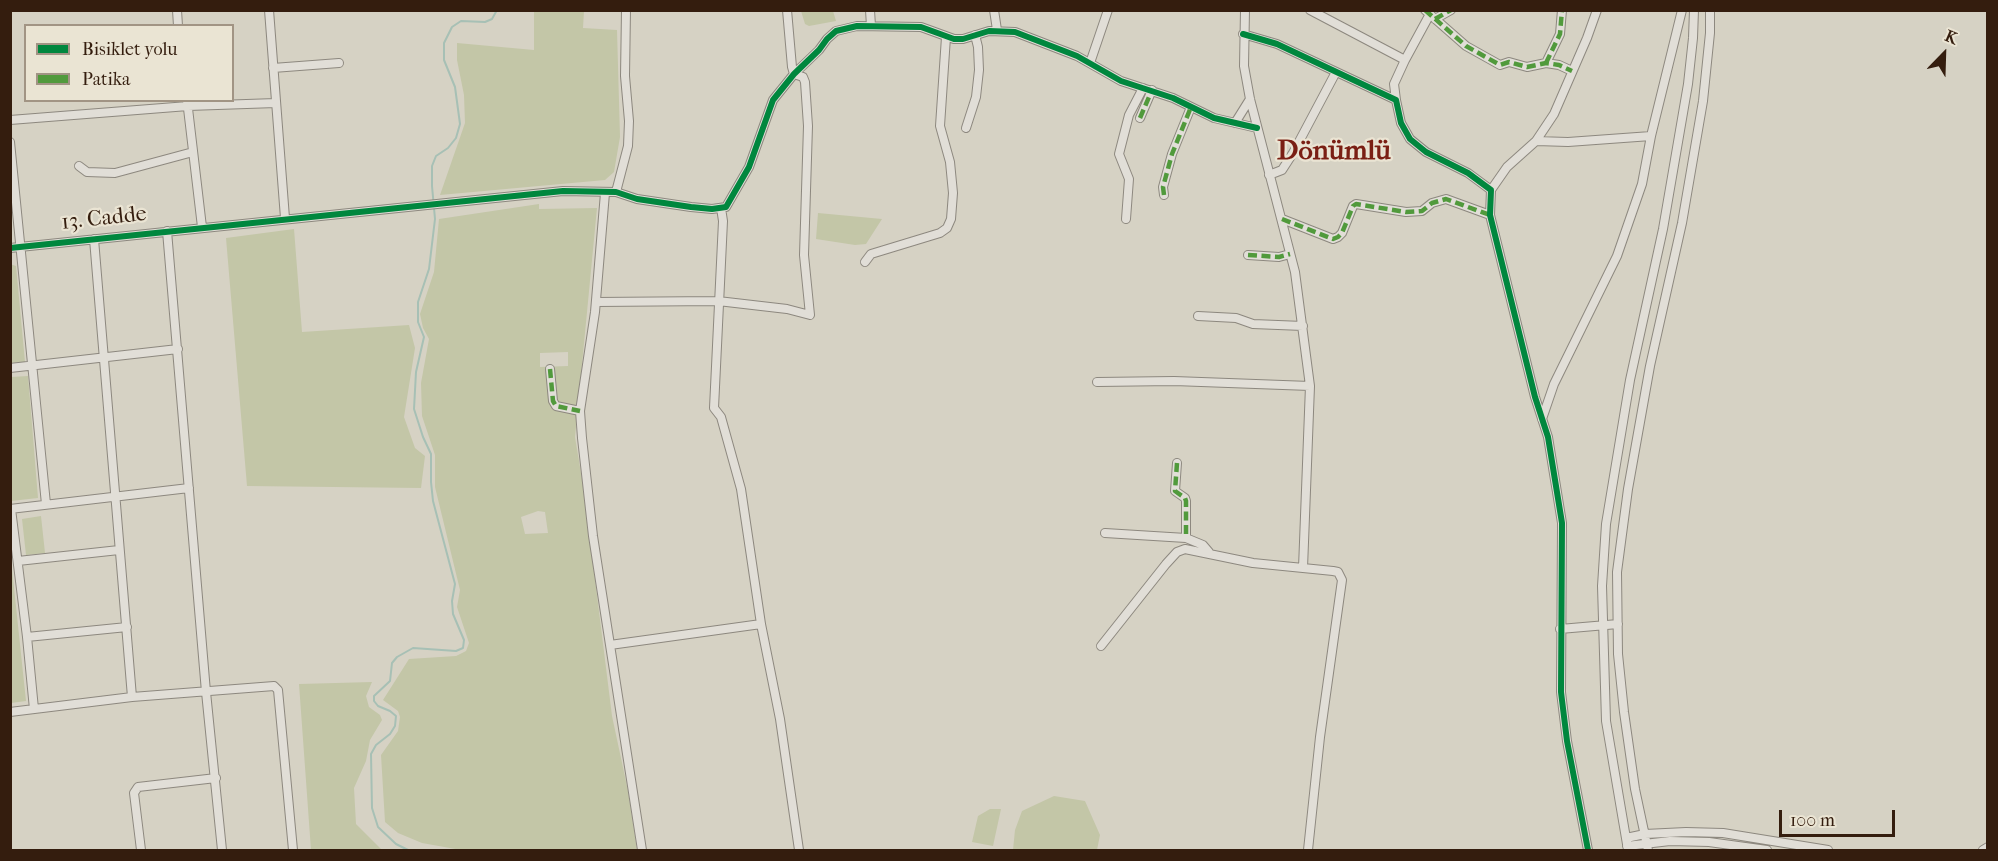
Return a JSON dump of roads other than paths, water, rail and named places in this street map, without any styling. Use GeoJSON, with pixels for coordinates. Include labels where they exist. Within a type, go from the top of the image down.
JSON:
{"type":"FeatureCollection","features":[{"type":"Feature","properties":{"kind":"street"},"geometry":{"type":"LineString","coordinates":[[269,10],[285,218]]}},
{"type":"Feature","properties":{"kind":"street"},"geometry":{"type":"LineString","coordinates":[[626,10],[625,76],[629,121],[628,146],[616,192],[637,199],[712,209],[726,207],[749,167],[773,100],[794,74],[836,31],[845,27],[921,27],[946,37],[963,39],[997,30],[1015,33],[1038,40],[1090,63],[1121,81],[1148,89],[1214,118],[1257,128]]}},
{"type":"Feature","properties":{"kind":"street"},"geometry":{"type":"LineString","coordinates":[[787,10],[790,60],[794,74]]}},
{"type":"Feature","properties":{"kind":"street"},"geometry":{"type":"LineString","coordinates":[[870,10],[871,26]]}},
{"type":"Feature","properties":{"kind":"street"},"geometry":{"type":"LineString","coordinates":[[994,10],[997,30]]}},
{"type":"Feature","properties":{"kind":"street"},"geometry":{"type":"LineString","coordinates":[[1090,63],[1108,10]]}},
{"type":"Feature","properties":{"kind":"street"},"geometry":{"type":"LineString","coordinates":[[1245,10],[1244,66],[1257,128],[1290,254],[1303,326],[1310,386],[1303,568]]}},
{"type":"Feature","properties":{"kind":"street"},"geometry":{"type":"LineString","coordinates":[[1310,10],[1405,60]]}},
{"type":"Feature","properties":{"kind":"street"},"geometry":{"type":"LineString","coordinates":[[1430,14],[1451,10]]}},
{"type":"Feature","properties":{"kind":"street"},"geometry":{"type":"LineString","coordinates":[[1546,63],[1562,25],[1562,10]]}},
{"type":"Feature","properties":{"kind":"street"},"geometry":{"type":"LineString","coordinates":[[1588,850],[1567,741],[1562,692],[1560,629],[1562,523],[1548,437],[1490,215],[1491,190],[1507,168],[1536,141],[1554,114],[1597,10]]}},
{"type":"Feature","properties":{"kind":"street"},"geometry":{"type":"LineString","coordinates":[[1542,419],[1554,384],[1617,256],[1642,184],[1651,136],[1682,10]]}},
{"type":"Feature","properties":{"kind":"street"},"geometry":{"type":"LineString","coordinates":[[1694,10],[1694,38],[1688,84],[1663,229],[1630,380],[1606,524],[1602,586],[1606,721],[1627,845],[1686,832],[1723,833],[1828,850]]}},
{"type":"Feature","properties":{"kind":"street"},"geometry":{"type":"LineString","coordinates":[[1646,842],[1635,789],[1624,712],[1618,654],[1617,572],[1628,489],[1650,366],[1682,223],[1703,101],[1710,10]]}},
{"type":"Feature","properties":{"kind":"street"},"geometry":{"type":"LineString","coordinates":[[1430,14],[1394,84],[1401,123],[1410,139],[1426,152],[1468,173],[1491,190]]}},
{"type":"Feature","properties":{"kind":"street"},"geometry":{"type":"LineString","coordinates":[[1430,14],[1466,46],[1500,65],[1509,63],[1527,68],[1546,63],[1559,65],[1572,71]]}},
{"type":"Feature","properties":{"kind":"street"},"geometry":{"type":"LineString","coordinates":[[1244,34],[1277,44],[1396,100]]}},
{"type":"Feature","properties":{"kind":"street"},"geometry":{"type":"LineString","coordinates":[[966,128],[976,97],[979,70],[975,35]]}},
{"type":"Feature","properties":{"kind":"street"},"geometry":{"type":"LineString","coordinates":[[865,262],[872,254],[940,233],[947,228],[951,219],[953,193],[950,162],[940,126],[946,37]]}},
{"type":"Feature","properties":{"kind":"street"},"geometry":{"type":"LineString","coordinates":[[273,68],[339,63]]}},
{"type":"Feature","properties":{"kind":"street"},"geometry":{"type":"LineString","coordinates":[[1269,175],[1282,170],[1288,161],[1336,72]]}},
{"type":"Feature","properties":{"kind":"street"},"geometry":{"type":"LineString","coordinates":[[596,302],[718,301],[787,309],[810,315],[804,255],[808,126],[803,77],[794,74]]}},
{"type":"Feature","properties":{"kind":"street"},"geometry":{"type":"LineString","coordinates":[[1140,117],[1148,89]]}},
{"type":"Feature","properties":{"kind":"street"},"geometry":{"type":"LineString","coordinates":[[1126,219],[1129,179],[1119,154],[1129,115],[1148,89]]}},
{"type":"Feature","properties":{"kind":"street"},"geometry":{"type":"LineString","coordinates":[[1235,123],[1250,99]]}},
{"type":"Feature","properties":{"kind":"street"},"geometry":{"type":"LineString","coordinates":[[10,120],[66,117],[188,103],[276,103]]}},
{"type":"Feature","properties":{"kind":"street"},"geometry":{"type":"LineString","coordinates":[[188,103],[202,227]]}},
{"type":"Feature","properties":{"kind":"street"},"geometry":{"type":"LineString","coordinates":[[1164,195],[1163,187],[1172,154],[1191,107]]}},
{"type":"Feature","properties":{"kind":"street"},"geometry":{"type":"LineString","coordinates":[[1536,141],[1568,142],[1651,136]]}},
{"type":"Feature","properties":{"kind":"street"},"geometry":{"type":"LineString","coordinates":[[10,142],[46,504]]}},
{"type":"Feature","properties":{"kind":"street"},"geometry":{"type":"LineString","coordinates":[[79,166],[87,172],[115,173],[193,152]]}},
{"type":"Feature","properties":{"kind":"street","name":"13. Cadde"},"geometry":{"type":"LineString","coordinates":[[10,248],[563,191],[616,192]]}},
{"type":"Feature","properties":{"kind":"street"},"geometry":{"type":"LineString","coordinates":[[605,193],[596,302],[580,411],[593,536],[642,850]]}},
{"type":"Feature","properties":{"kind":"street"},"geometry":{"type":"LineString","coordinates":[[1282,219],[1333,239],[1342,233],[1353,206],[1356,204],[1381,209],[1422,212],[1440,199],[1490,215]]}},
{"type":"Feature","properties":{"kind":"street"},"geometry":{"type":"LineString","coordinates":[[721,208],[723,221],[714,408],[721,417],[741,489],[761,624],[780,719],[800,850]]}},
{"type":"Feature","properties":{"kind":"street"},"geometry":{"type":"LineString","coordinates":[[166,231],[222,850]]}},
{"type":"Feature","properties":{"kind":"street"},"geometry":{"type":"LineString","coordinates":[[94,238],[102,357],[132,697]]}},
{"type":"Feature","properties":{"kind":"street"},"geometry":{"type":"LineString","coordinates":[[1248,255],[1279,257],[1290,254]]}},
{"type":"Feature","properties":{"kind":"street"},"geometry":{"type":"LineString","coordinates":[[1198,316],[1236,318],[1253,324],[1303,326]]}},
{"type":"Feature","properties":{"kind":"street"},"geometry":{"type":"LineString","coordinates":[[10,368],[178,349]]}},
{"type":"Feature","properties":{"kind":"street"},"geometry":{"type":"LineString","coordinates":[[550,369],[552,401],[556,406],[580,411]]}},
{"type":"Feature","properties":{"kind":"street"},"geometry":{"type":"LineString","coordinates":[[1097,382],[1174,381],[1310,386]]}},
{"type":"Feature","properties":{"kind":"street"},"geometry":{"type":"LineString","coordinates":[[1177,463],[1175,491],[1186,501],[1186,538]]}},
{"type":"Feature","properties":{"kind":"street"},"geometry":{"type":"LineString","coordinates":[[33,709],[27,637],[11,509],[189,488]]}},
{"type":"Feature","properties":{"kind":"street"},"geometry":{"type":"LineString","coordinates":[[1105,533],[1186,538],[1203,545],[1210,553]]}},
{"type":"Feature","properties":{"kind":"street"},"geometry":{"type":"LineString","coordinates":[[1101,646],[1177,552],[1185,549],[1253,563],[1338,572],[1342,580],[1320,738],[1308,850]]}},
{"type":"Feature","properties":{"kind":"street"},"geometry":{"type":"LineString","coordinates":[[18,561],[119,550]]}},
{"type":"Feature","properties":{"kind":"street"},"geometry":{"type":"LineString","coordinates":[[610,645],[761,624]]}},
{"type":"Feature","properties":{"kind":"street"},"geometry":{"type":"LineString","coordinates":[[1560,629],[1618,624]]}},
{"type":"Feature","properties":{"kind":"street"},"geometry":{"type":"LineString","coordinates":[[27,637],[127,627]]}},
{"type":"Feature","properties":{"kind":"street"},"geometry":{"type":"LineString","coordinates":[[10,712],[132,697],[274,686],[278,690],[293,850]]}},
{"type":"Feature","properties":{"kind":"street"},"geometry":{"type":"LineString","coordinates":[[141,850],[134,793],[138,787],[216,778]]}},
{"type":"Feature","properties":{"kind":"street"},"geometry":{"type":"LineString","coordinates":[[1646,842],[1709,842],[1767,850]]}},
{"type":"Feature","properties":{"kind":"street"},"geometry":{"type":"LineString","coordinates":[[1983,850],[1988,848]]}},
{"type":"Feature","properties":{"kind":"waterway"},"geometry":{"type":"LineString","coordinates":[[408,850],[396,844],[378,827],[372,808],[371,754],[376,745],[390,734],[395,726],[396,716],[378,706],[374,701],[374,696],[390,681],[392,663],[397,657],[413,648],[456,651],[463,648],[464,640],[453,614],[452,601],[455,584],[433,501],[431,454],[414,409],[416,372],[424,337],[418,322],[418,302],[429,269],[435,219],[432,166],[436,156],[448,148],[456,138],[460,124],[455,87],[444,60],[444,43],[452,27],[461,21],[485,22],[492,19],[497,10]]}},
{"type":"Feature","properties":{"kind":"district","name":"Dönümlü"},"geometry":{"type":"Point","coordinates":[1334,152]}}]}
